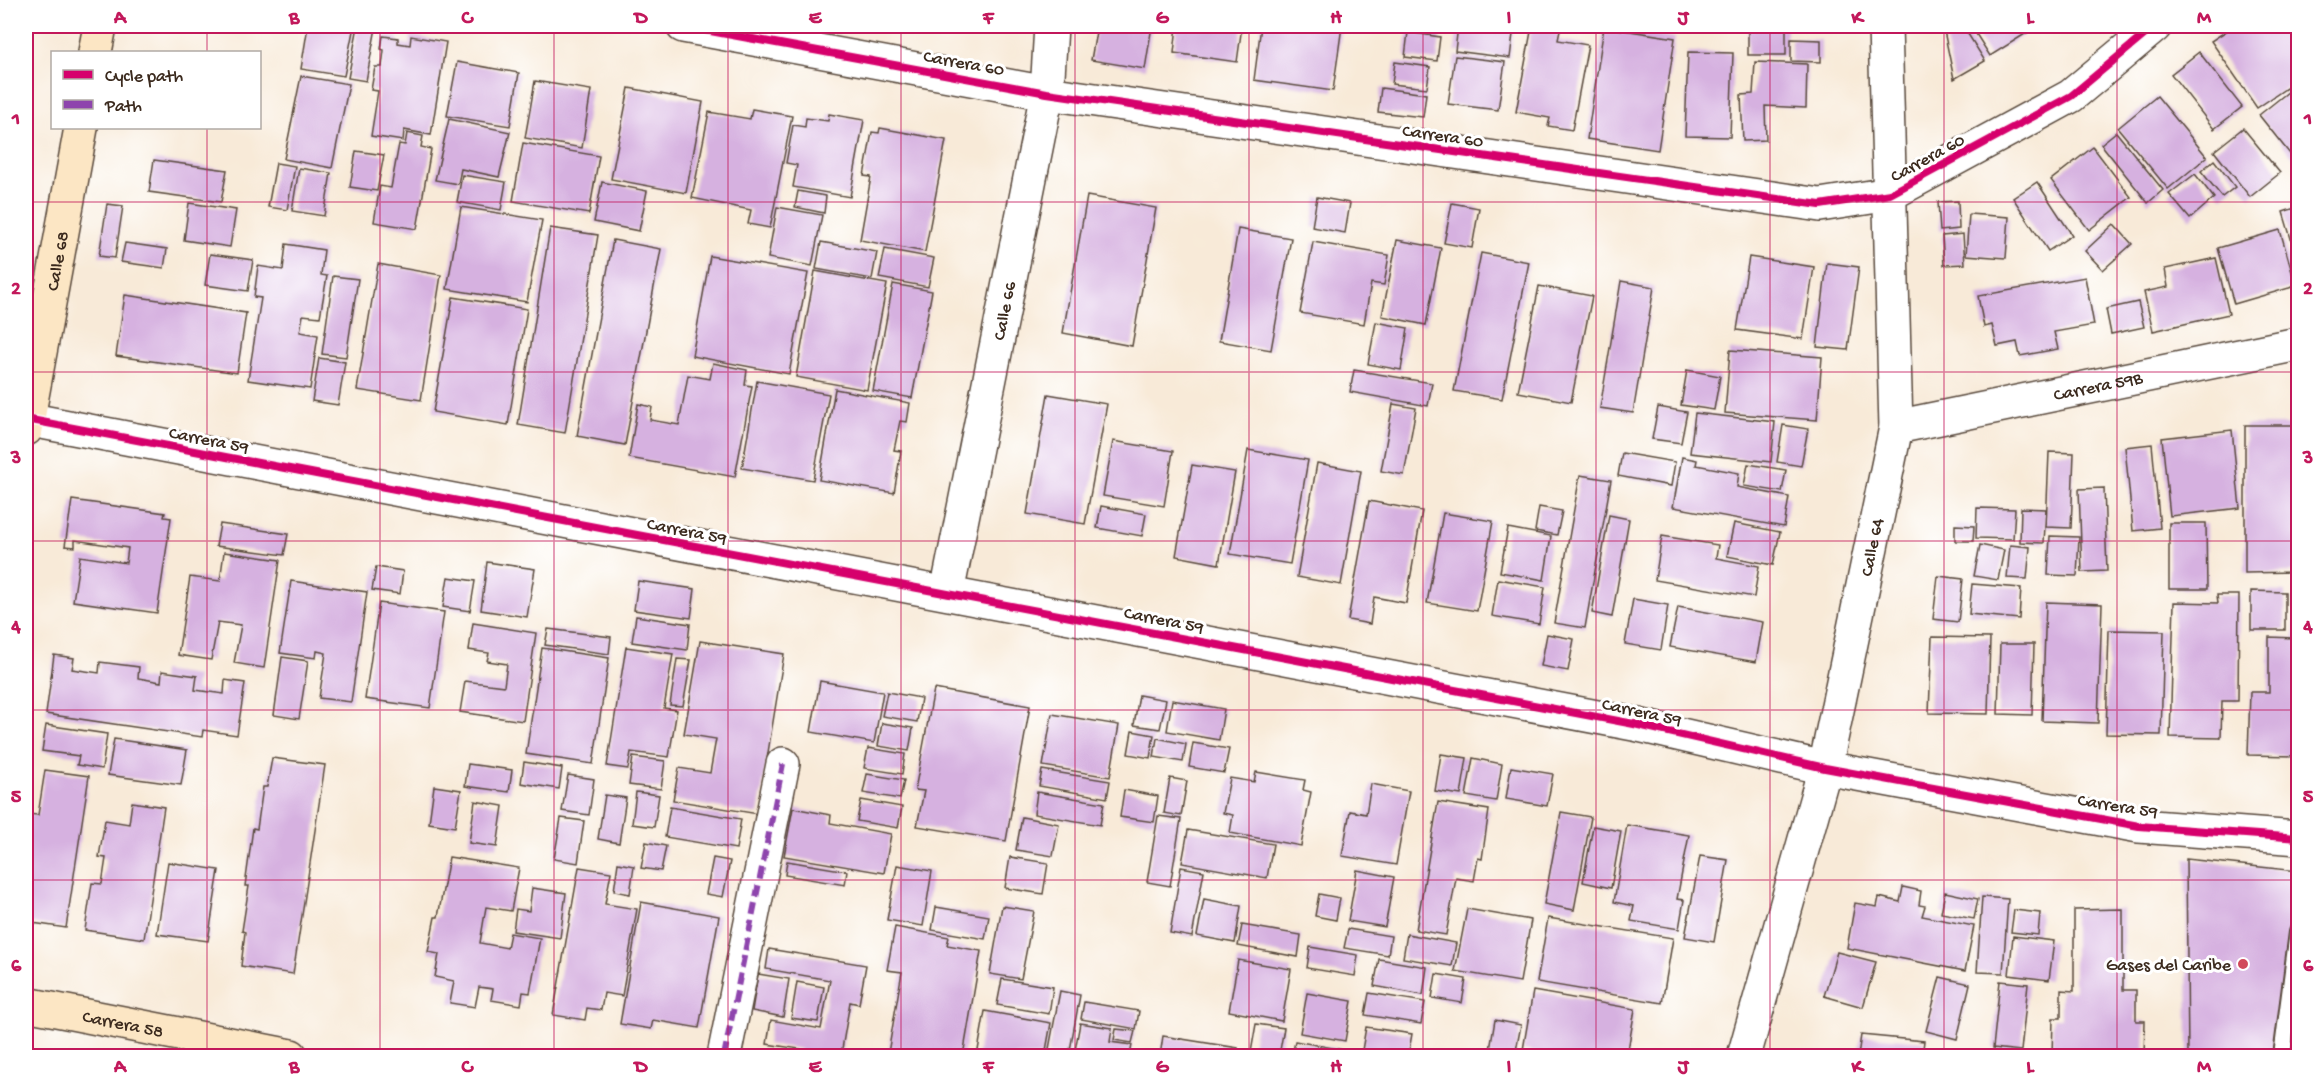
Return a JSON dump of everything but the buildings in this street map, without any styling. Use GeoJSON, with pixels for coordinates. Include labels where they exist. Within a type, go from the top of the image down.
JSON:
{"type":"FeatureCollection","features":[{"type":"Feature","properties":{"kind":"street"},"geometry":{"type":"LineString","coordinates":[[95,51],[100,26]]}},
{"type":"Feature","properties":{"kind":"street","name":"Carrera 60"},"geometry":{"type":"LineString","coordinates":[[682,26],[1047,93],[1820,205],[1890,194],[2071,96],[2155,26]]}},
{"type":"Feature","properties":{"kind":"street","name":"Calle 66"},"geometry":{"type":"LineString","coordinates":[[947,593],[1047,93],[1052,26]]}},
{"type":"Feature","properties":{"kind":"street","name":"Calle 64"},"geometry":{"type":"LineString","coordinates":[[1744,1056],[1825,768],[1896,427],[1885,26]]}},
{"type":"Feature","properties":{"kind":"street","name":"Calle 68"},"geometry":{"type":"LineString","coordinates":[[26,422],[81,129]]}},
{"type":"Feature","properties":{"kind":"street","name":"Carrera 59B"},"geometry":{"type":"LineString","coordinates":[[1896,427],[2298,344]]}},
{"type":"Feature","properties":{"kind":"street","name":"Carrera 59"},"geometry":{"type":"LineString","coordinates":[[26,422],[947,593],[1634,724],[1825,768],[2139,826],[2298,838]]}},
{"type":"Feature","properties":{"kind":"street"},"geometry":{"type":"LineString","coordinates":[[724,1056],[783,764]]}},
{"type":"Feature","properties":{"kind":"street","name":"Carrera 58"},"geometry":{"type":"LineString","coordinates":[[26,1004],[271,1054]]}},
{"type":"Feature","properties":{"kind":"lane"},"geometry":{"type":"LineString","coordinates":[[2282,1056],[2298,932]]}},
{"type":"Feature","properties":{"kind":"marked path"},"geometry":{"type":"LineString","coordinates":[[724,1056],[783,764]]}},
{"type":"Feature","properties":{"kind":"cycle path"},"geometry":{"type":"LineString","coordinates":[[683,26],[1047,93],[1820,205],[1890,194],[2071,96],[2155,26]]}},
{"type":"Feature","properties":{"kind":"cycle path"},"geometry":{"type":"LineString","coordinates":[[26,419],[1634,724],[1825,768],[2139,826],[2298,838]]}},
{"type":"Feature","properties":{"kind":"place","name":"Gases del Caribe"},"geometry":{"type":"Point","coordinates":[2243,964]}}]}
